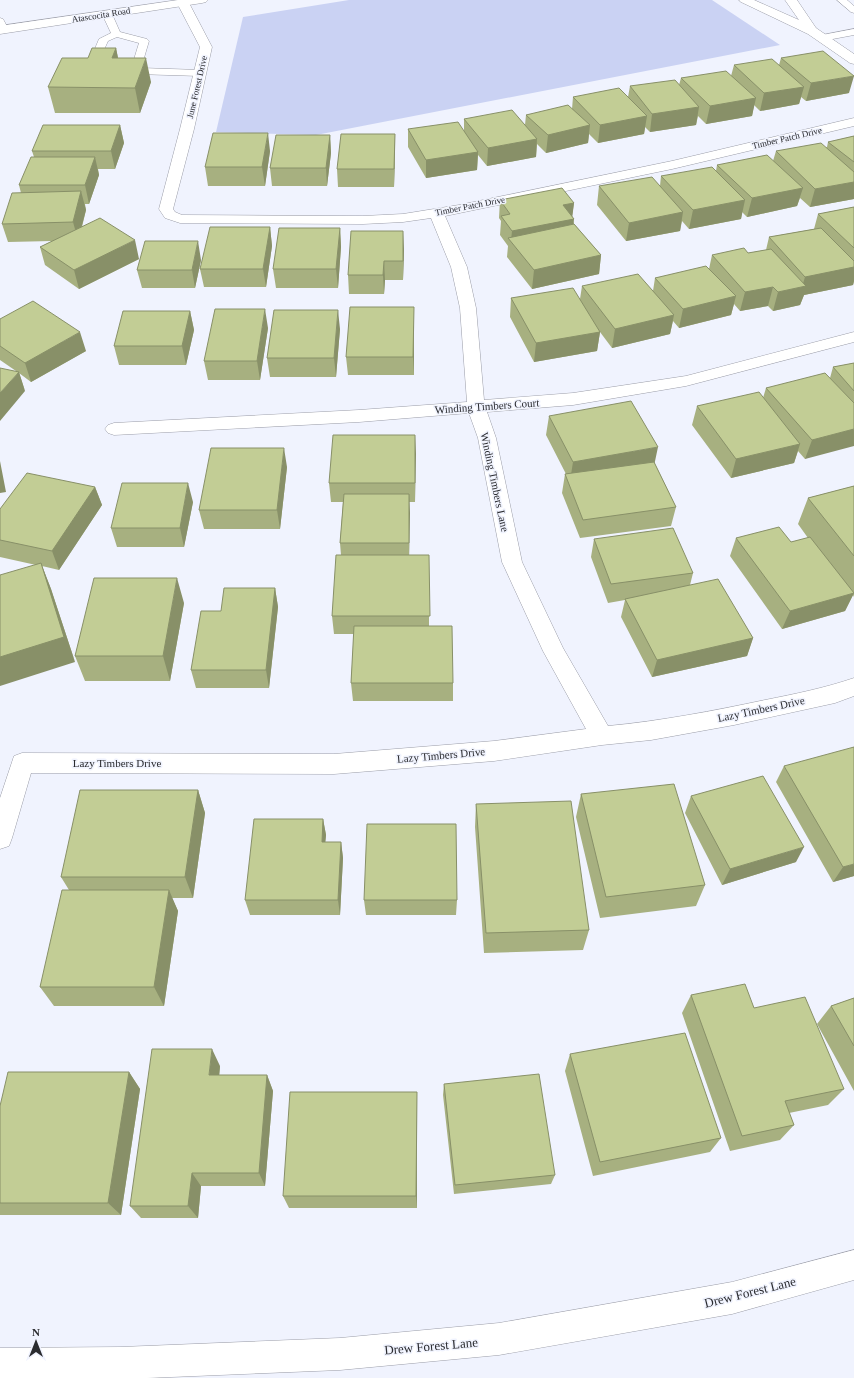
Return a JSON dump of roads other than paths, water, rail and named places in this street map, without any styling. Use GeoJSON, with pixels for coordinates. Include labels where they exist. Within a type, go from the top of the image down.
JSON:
{"type":"FeatureCollection","features":[{"type":"Feature","properties":{"kind":"street","name":"Atascocita Road"},"geometry":{"type":"LineString","coordinates":[[1,27],[107,14],[202,0]]}},
{"type":"Feature","properties":{"kind":"street"},"geometry":{"type":"LineString","coordinates":[[745,0],[817,34],[854,60]]}},
{"type":"Feature","properties":{"kind":"street"},"geometry":{"type":"LineString","coordinates":[[790,0],[817,34]]}},
{"type":"Feature","properties":{"kind":"street","name":"June Forest Drive"},"geometry":{"type":"LineString","coordinates":[[183,3],[206,47],[187,129]]}},
{"type":"Feature","properties":{"kind":"street","name":"Timber Patch Drive"},"geometry":{"type":"LineString","coordinates":[[187,129],[166,209],[170,216],[180,219],[363,220],[403,218],[436,213],[672,165],[854,122]]}},
{"type":"Feature","properties":{"kind":"street","name":"Winding Timbers Lane"},"geometry":{"type":"LineString","coordinates":[[436,213],[459,267],[468,308],[476,406],[486,438],[512,562],[554,650],[602,736]]}},
{"type":"Feature","properties":{"kind":"street","name":"Winding Timbers Court"},"geometry":{"type":"LineString","coordinates":[[114,430],[344,417],[573,399],[686,381],[854,337]]}},
{"type":"Feature","properties":{"kind":"street","name":"Lazy Timbers Drive"},"geometry":{"type":"LineString","coordinates":[[0,838],[22,763],[334,764],[494,751],[602,736],[651,731],[734,716],[835,694],[854,687]]}},
{"type":"Feature","properties":{"kind":"street","name":"Drew Forest Lane"},"geometry":{"type":"LineString","coordinates":[[0,1364],[121,1363],[340,1354],[499,1339],[732,1298],[854,1265]]}},
{"type":"Feature","properties":{"kind":"lane"},"geometry":{"type":"LineString","coordinates":[[841,0],[854,10]]}},
{"type":"Feature","properties":{"kind":"lane"},"geometry":{"type":"LineString","coordinates":[[107,14],[116,34]]}},
{"type":"Feature","properties":{"kind":"lane"},"geometry":{"type":"LineString","coordinates":[[817,34],[854,32]]}},
{"type":"Feature","properties":{"kind":"lane"},"geometry":{"type":"LineString","coordinates":[[97,75],[91,72],[104,39],[116,34],[144,42],[135,71]]}},
{"type":"Feature","properties":{"kind":"lane"},"geometry":{"type":"LineString","coordinates":[[120,75],[135,71],[200,73]]}}]}
